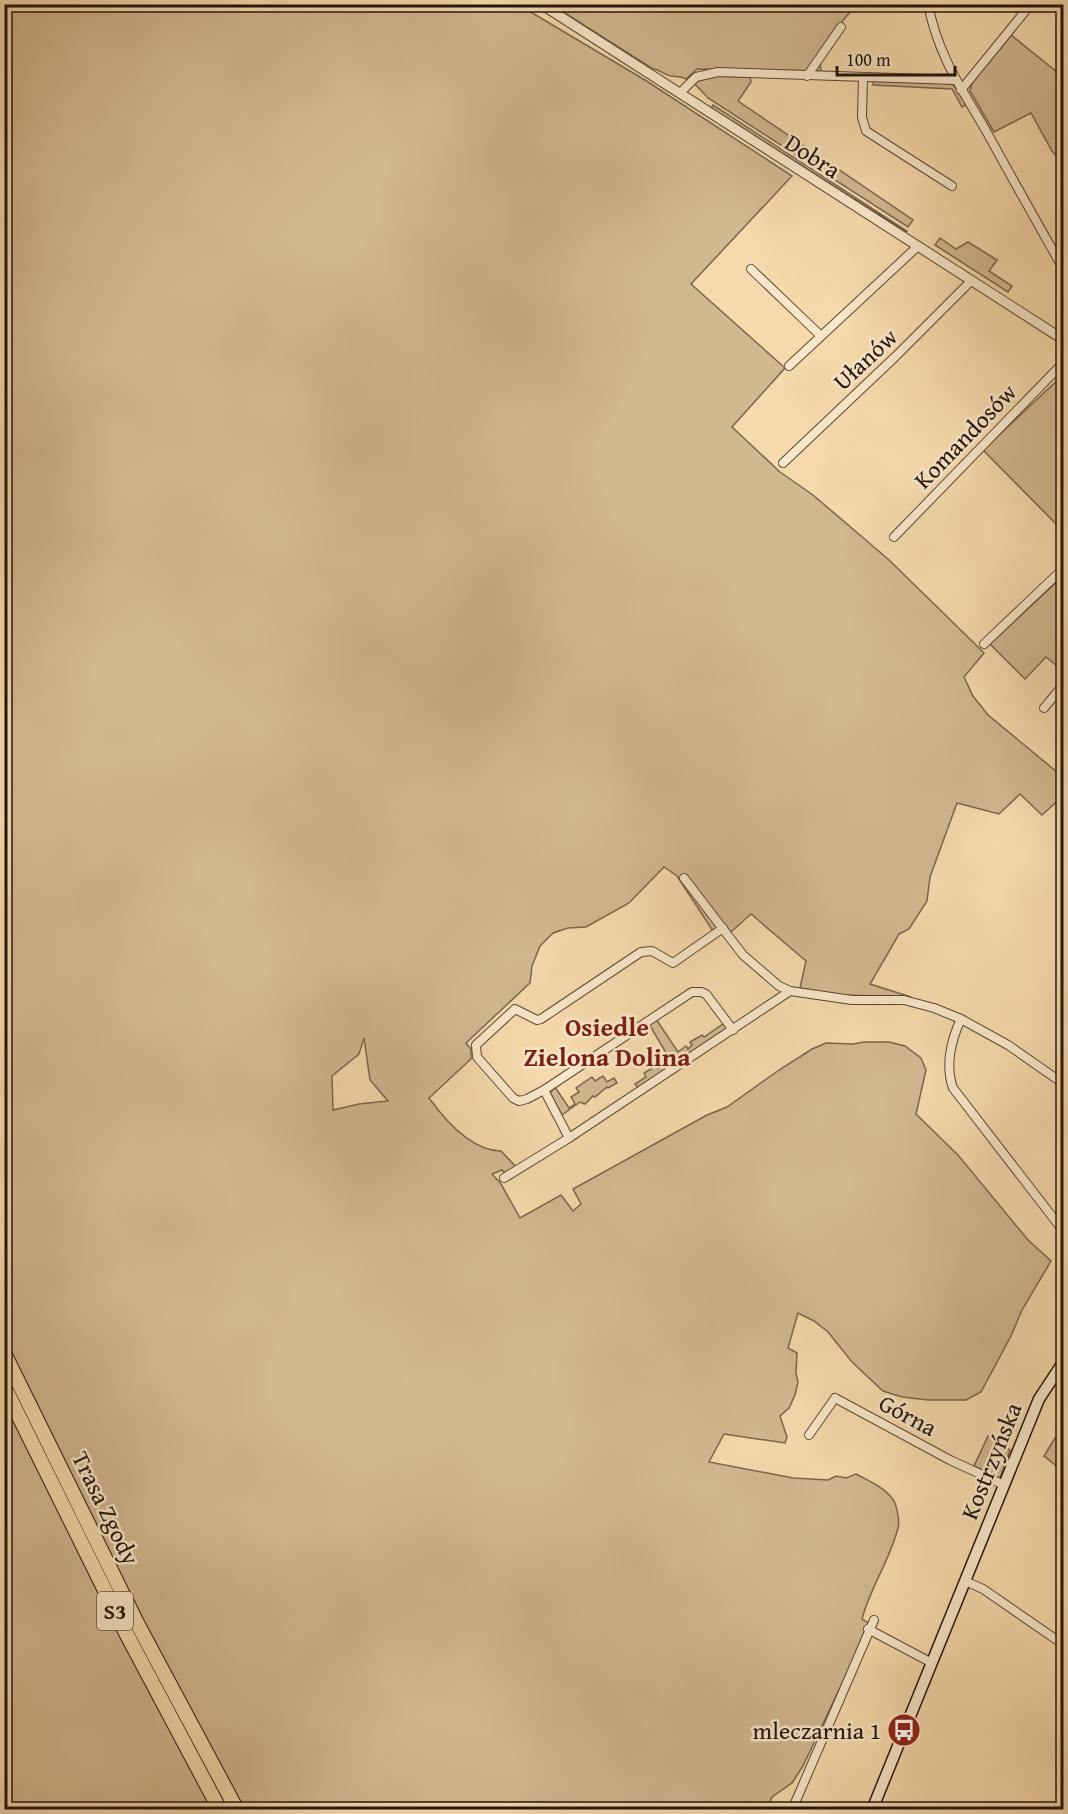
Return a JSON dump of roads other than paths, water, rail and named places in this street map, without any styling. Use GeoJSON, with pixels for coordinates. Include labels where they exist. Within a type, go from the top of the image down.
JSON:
{"type":"FeatureCollection","features":[{"type":"Feature","properties":{"kind":"highway","name":"Trasa Zgody"},"geometry":{"type":"LineString","coordinates":[[4,1353],[138,1623],[237,1809]]}},
{"type":"Feature","properties":{"kind":"highway","name":"Trasa Zgody"},"geometry":{"type":"LineString","coordinates":[[4,1386],[126,1633],[220,1809]]}},
{"type":"Feature","properties":{"kind":"highway"},"geometry":{"type":"LineString","coordinates":[[202,1747],[245,1809]]}},
{"type":"Feature","properties":{"kind":"main road","name":"Kostrzyńska"},"geometry":{"type":"LineString","coordinates":[[872,1809],[1039,1399],[1064,1360]]}},
{"type":"Feature","properties":{"kind":"street","name":"Dobra"},"geometry":{"type":"LineString","coordinates":[[542,4],[1064,340]]}},
{"type":"Feature","properties":{"kind":"street"},"geometry":{"type":"LineString","coordinates":[[928,4],[941,51],[955,80],[1064,270]]}},
{"type":"Feature","properties":{"kind":"street"},"geometry":{"type":"LineString","coordinates":[[962,90],[1031,4]]}},
{"type":"Feature","properties":{"kind":"street"},"geometry":{"type":"LineString","coordinates":[[807,76],[842,27]]}},
{"type":"Feature","properties":{"kind":"street"},"geometry":{"type":"LineString","coordinates":[[680,93],[693,78],[706,74],[735,72],[955,80]]}},
{"type":"Feature","properties":{"kind":"street"},"geometry":{"type":"LineString","coordinates":[[863,78],[862,117],[866,131],[952,186]]}},
{"type":"Feature","properties":{"kind":"street"},"geometry":{"type":"LineString","coordinates":[[789,366],[917,247]]}},
{"type":"Feature","properties":{"kind":"street"},"geometry":{"type":"LineString","coordinates":[[751,269],[821,336]]}},
{"type":"Feature","properties":{"kind":"street","name":"Ułanów"},"geometry":{"type":"LineString","coordinates":[[783,463],[896,357],[971,281]]}},
{"type":"Feature","properties":{"kind":"street","name":"Komandosów"},"geometry":{"type":"LineString","coordinates":[[894,537],[1064,362]]}},
{"type":"Feature","properties":{"kind":"street"},"geometry":{"type":"LineString","coordinates":[[984,644],[1064,568]]}},
{"type":"Feature","properties":{"kind":"street"},"geometry":{"type":"LineString","coordinates":[[1044,708],[1064,684]]}},
{"type":"Feature","properties":{"kind":"street"},"geometry":{"type":"LineString","coordinates":[[684,878],[743,955],[779,986],[790,991],[852,1000],[904,1000],[934,1008],[1008,1045],[1064,1084]]}},
{"type":"Feature","properties":{"kind":"street"},"geometry":{"type":"LineString","coordinates":[[723,928],[673,963],[652,951],[641,952],[541,1019],[537,1020],[515,1009],[476,1046],[477,1057],[513,1098],[519,1101],[544,1090],[692,992],[706,994],[734,1030]]}},
{"type":"Feature","properties":{"kind":"street"},"geometry":{"type":"LineString","coordinates":[[504,1178],[569,1138],[790,991]]}},
{"type":"Feature","properties":{"kind":"street"},"geometry":{"type":"LineString","coordinates":[[960,1019],[955,1032],[948,1071],[953,1088],[1061,1228]]}},
{"type":"Feature","properties":{"kind":"street"},"geometry":{"type":"LineString","coordinates":[[544,1090],[569,1138]]}},
{"type":"Feature","properties":{"kind":"street","name":"Górna"},"geometry":{"type":"LineString","coordinates":[[809,1435],[834,1398],[950,1460],[1004,1485]]}},
{"type":"Feature","properties":{"kind":"street"},"geometry":{"type":"LineString","coordinates":[[965,1581],[983,1589],[1064,1645]]}},
{"type":"Feature","properties":{"kind":"street"},"geometry":{"type":"LineString","coordinates":[[792,1809],[868,1629],[874,1620]]}},
{"type":"Feature","properties":{"kind":"street"},"geometry":{"type":"LineString","coordinates":[[868,1629],[932,1663]]}},
{"type":"Feature","properties":{"kind":"place","name":"mleczarnia 1"},"geometry":{"type":"Point","coordinates":[904,1730]}},
{"type":"Feature","properties":{"kind":"district","name":"Osiedle Zielona Dolina"},"geometry":{"type":"Point","coordinates":[607,1041]}}]}
